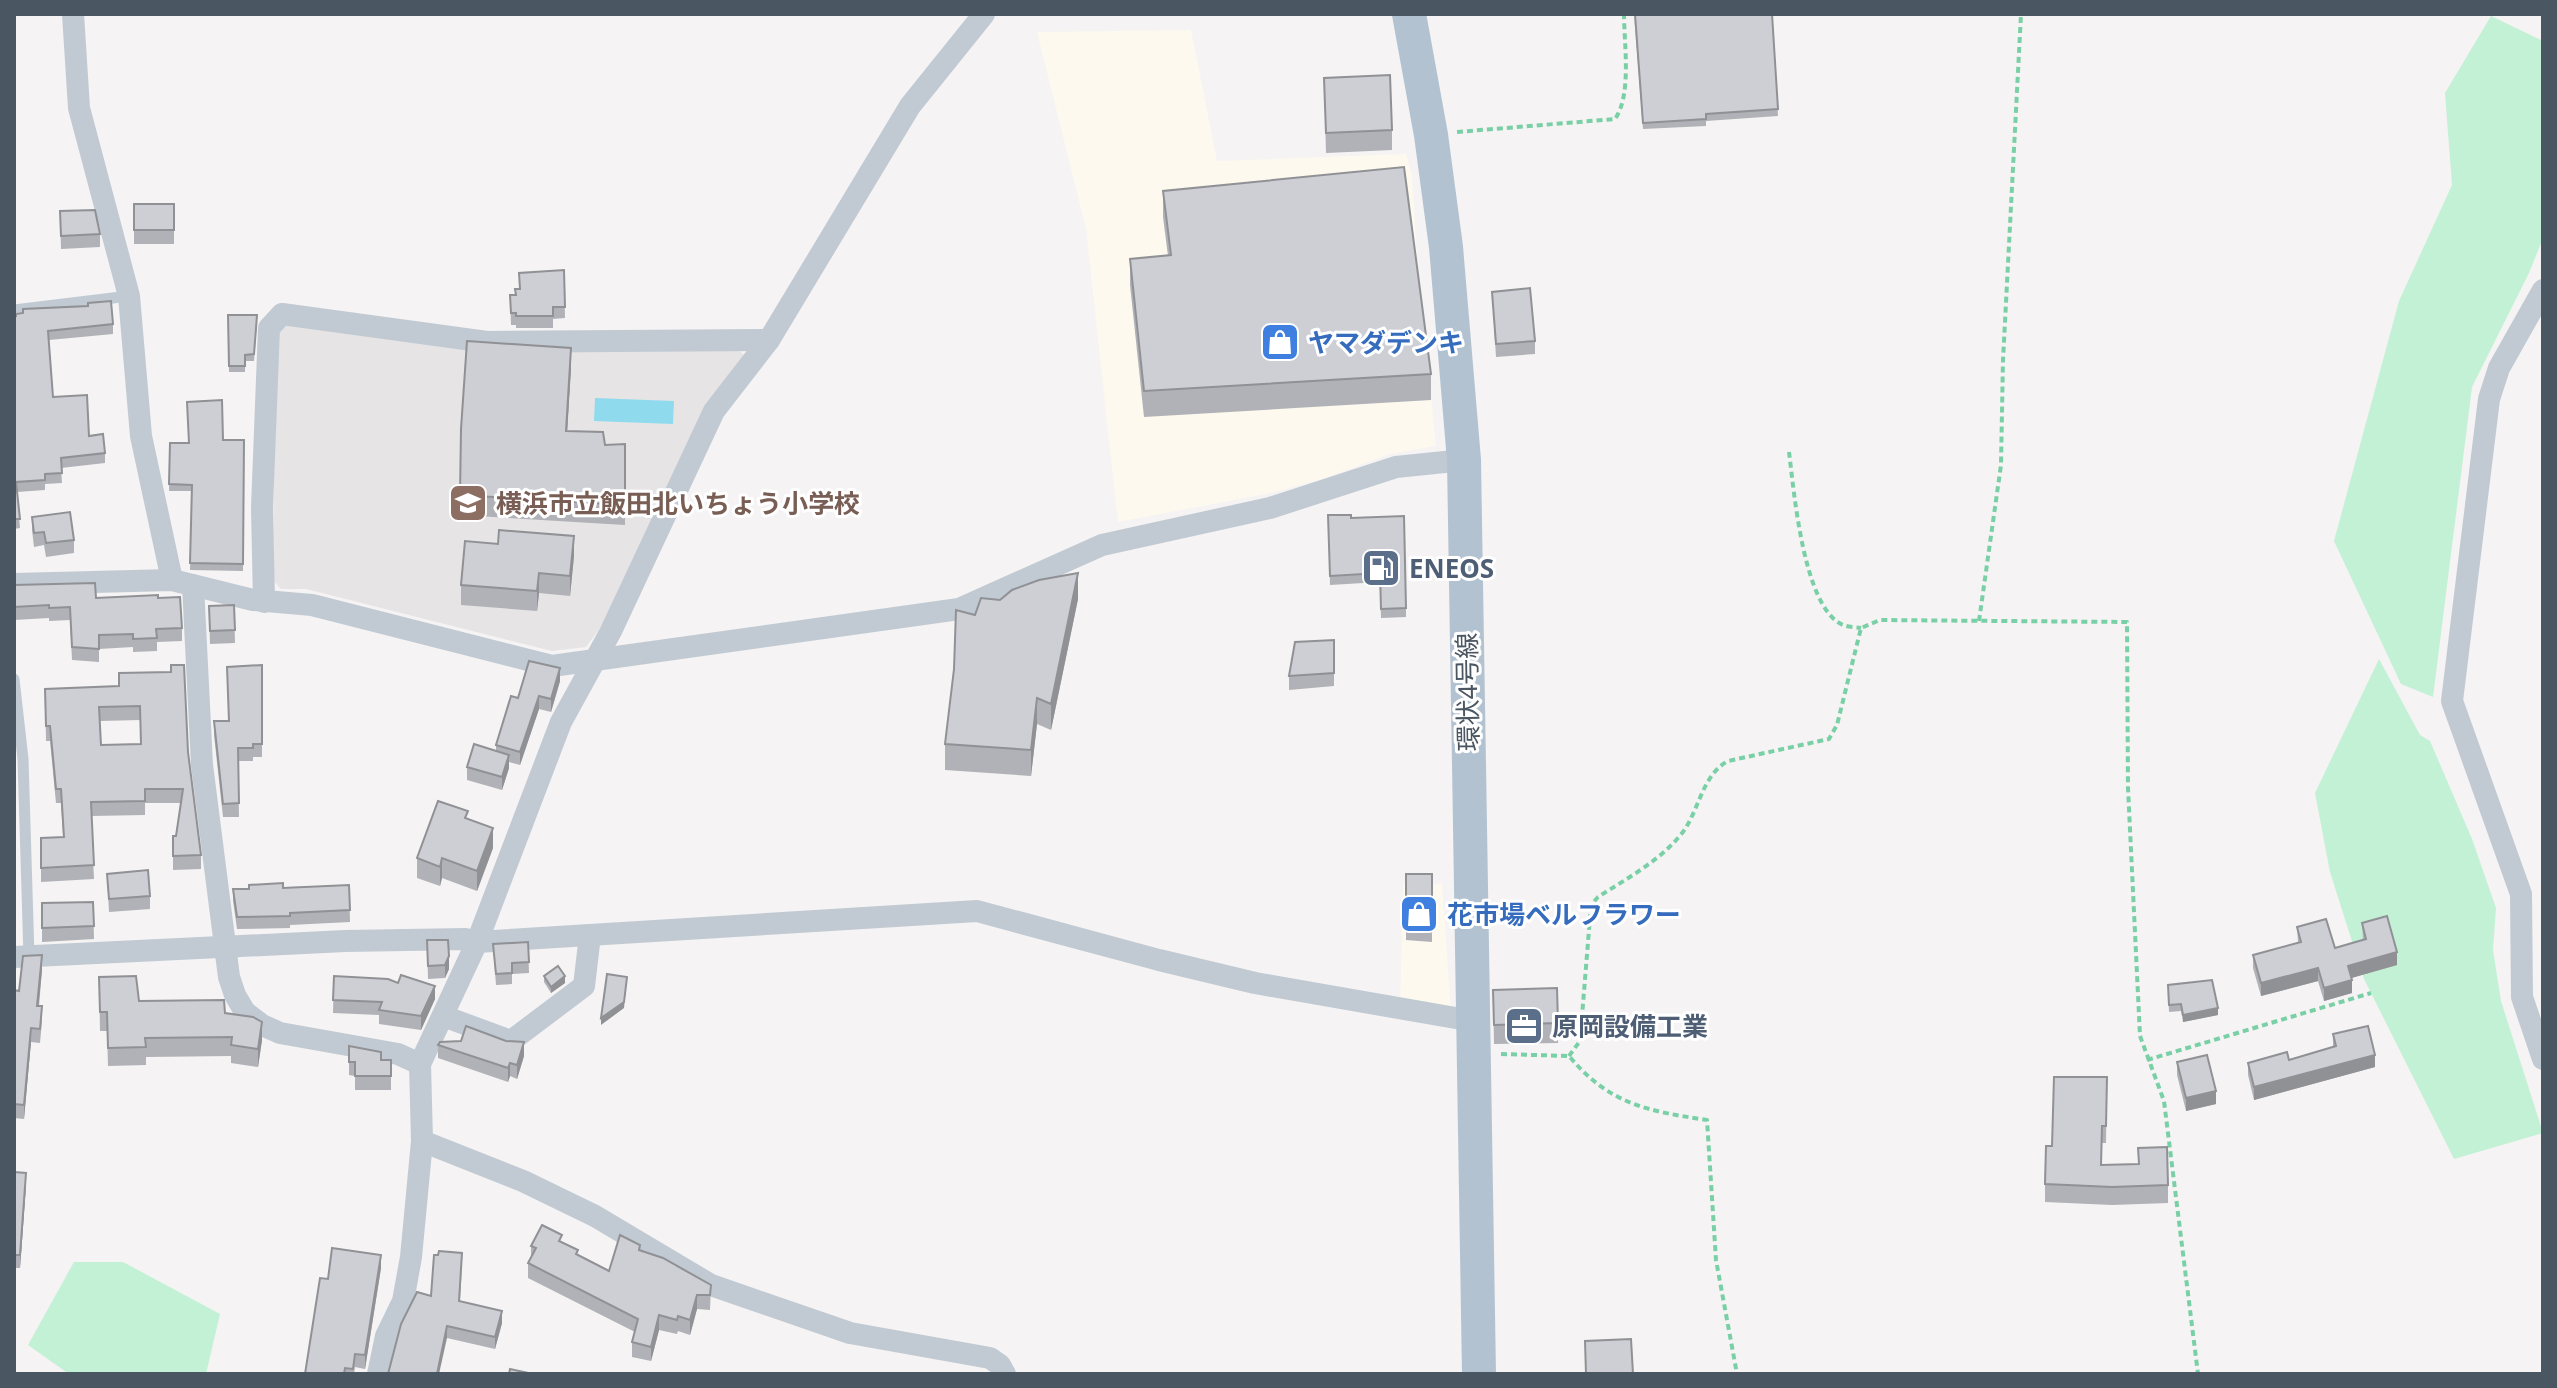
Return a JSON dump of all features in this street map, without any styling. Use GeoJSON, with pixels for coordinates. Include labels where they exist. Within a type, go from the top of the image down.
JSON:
{"type":"FeatureCollection","features":[{"type":"Feature","properties":{"kind":"main road","name":"環状4号線"},"geometry":{"type":"LineString","coordinates":[[1409,14],[1431,135],[1446,247],[1464,460],[1479,1374]]}},
{"type":"Feature","properties":{"kind":"street"},"geometry":{"type":"LineString","coordinates":[[73,14],[79,108],[129,296],[141,436],[182,582],[224,948],[235,995],[245,1012],[262,1025],[280,1033],[398,1054],[420,1064]]}},
{"type":"Feature","properties":{"kind":"street"},"geometry":{"type":"LineString","coordinates":[[378,1374],[386,1336],[403,1301],[411,1257],[422,1141],[420,1064],[477,942],[561,722],[594,661],[714,411],[769,340],[910,106],[984,14]]}},
{"type":"Feature","properties":{"kind":"street"},"geometry":{"type":"LineString","coordinates":[[2543,290],[2499,368],[2489,399],[2452,701],[2521,894],[2522,997],[2543,1059]]}},
{"type":"Feature","properties":{"kind":"street"},"geometry":{"type":"LineString","coordinates":[[264,602],[262,508],[269,328],[282,314],[487,342],[769,340]]}},
{"type":"Feature","properties":{"kind":"street"},"geometry":{"type":"LineString","coordinates":[[14,584],[182,582],[264,602],[312,605],[552,666],[959,609],[1102,545],[1270,508],[1396,467],[1464,460]]}},
{"type":"Feature","properties":{"kind":"street"},"geometry":{"type":"LineString","coordinates":[[22,957],[345,941],[466,939],[477,942],[977,911],[1159,960],[1474,1038]]}},
{"type":"Feature","properties":{"kind":"street"},"geometry":{"type":"LineString","coordinates":[[443,1016],[511,1041],[584,986],[590,935]]}},
{"type":"Feature","properties":{"kind":"street"},"geometry":{"type":"LineString","coordinates":[[422,1141],[523,1181],[595,1216],[711,1285],[850,1333],[990,1358],[1000,1365],[1005,1374]]}},
{"type":"Feature","properties":{"kind":"lane"},"geometry":{"type":"LineString","coordinates":[[14,310],[129,296]]}},
{"type":"Feature","properties":{"kind":"lane"},"geometry":{"type":"LineString","coordinates":[[14,679],[23,759],[22,957]]}},
{"type":"Feature","properties":{"kind":"path"},"geometry":{"type":"LineString","coordinates":[[1431,135],[1615,119],[1622,109],[1625,88],[1624,14]]}},
{"type":"Feature","properties":{"kind":"path"},"geometry":{"type":"LineString","coordinates":[[1979,621],[2001,465],[2003,360],[2021,14]]}},
{"type":"Feature","properties":{"kind":"path"},"geometry":{"type":"LineString","coordinates":[[1789,452],[1802,550],[1812,579],[1833,619],[1844,626],[1861,628],[1880,620],[2127,622],[2129,819],[2140,1036],[2164,1101],[2198,1374]]}},
{"type":"Feature","properties":{"kind":"path"},"geometry":{"type":"LineString","coordinates":[[1569,1056],[1580,1041],[1591,905],[1598,897],[1656,859],[1680,836],[1716,767],[1728,761],[1829,739],[1837,725],[1861,628]]}},
{"type":"Feature","properties":{"kind":"path"},"geometry":{"type":"LineString","coordinates":[[2147,1060],[2371,993]]}},
{"type":"Feature","properties":{"kind":"path"},"geometry":{"type":"LineString","coordinates":[[1474,1038],[1569,1056],[1587,1077],[1612,1096],[1658,1113],[1707,1120],[1716,1260],[1737,1374]]}},
{"type":"Feature","properties":{"kind":"shaded area"},"geometry":{"type":"Polygon","coordinates":[[[1191,30],[1217,161],[1406,154],[1412,175],[1436,446],[1390,454],[1325,478],[1271,493],[1118,522],[1086,229],[1037,32],[1191,30]]]}},
{"type":"Feature","properties":{"kind":"shaded area","name":"横浜市立飯田北いちょう小学校"},"geometry":{"type":"Polygon","coordinates":[[[283,321],[737,348],[744,355],[607,619],[586,647],[552,651],[306,589],[281,589],[273,580],[275,329],[283,321]]]}},
{"type":"Feature","properties":{"kind":"shaded area"},"geometry":{"type":"Polygon","coordinates":[[[1403,883],[1442,884],[1451,1011],[1400,1004],[1403,883]]]}},
{"type":"Feature","properties":{"kind":"green space"},"geometry":{"type":"Polygon","coordinates":[[[2491,16],[2543,41],[2543,238],[2529,273],[2472,387],[2433,697],[2401,684],[2334,541],[2399,301],[2452,185],[2445,93],[2491,16]]]}},
{"type":"Feature","properties":{"kind":"green space"},"geometry":{"type":"Polygon","coordinates":[[[2379,659],[2420,735],[2430,741],[2472,839],[2496,908],[2493,950],[2501,1001],[2543,1133],[2454,1159],[2364,979],[2330,872],[2315,793],[2379,659]]]}},
{"type":"Feature","properties":{"kind":"green space"},"geometry":{"type":"Polygon","coordinates":[[[74,1262],[123,1262],[220,1314],[206,1374],[69,1374],[28,1345],[74,1262]]]}},
{"type":"Feature","properties":{"kind":"water"},"geometry":{"type":"Polygon","coordinates":[[[595,398],[674,401],[673,424],[594,421],[595,398]]]}},
{"type":"Feature","properties":{"kind":"building"},"geometry":{"type":"Polygon","coordinates":[[[1635,14],[1772,14],[1778,109],[1706,114],[1706,119],[1643,123],[1635,14]]]}},
{"type":"Feature","properties":{"kind":"building"},"geometry":{"type":"Polygon","coordinates":[[[1390,75],[1392,130],[1326,133],[1324,78],[1390,75]]]}},
{"type":"Feature","properties":{"kind":"building","name":"ヤマダデンキ"},"geometry":{"type":"Polygon","coordinates":[[[1404,167],[1431,374],[1144,391],[1130,259],[1171,255],[1163,191],[1404,167]]]}},
{"type":"Feature","properties":{"kind":"building"},"geometry":{"type":"Polygon","coordinates":[[[134,204],[174,204],[174,230],[134,230],[134,204]]]}},
{"type":"Feature","properties":{"kind":"building"},"geometry":{"type":"Polygon","coordinates":[[[95,210],[100,234],[61,236],[60,211],[95,210]]]}},
{"type":"Feature","properties":{"kind":"building"},"geometry":{"type":"Polygon","coordinates":[[[564,270],[565,307],[553,307],[553,316],[516,316],[516,313],[511,313],[510,295],[516,295],[515,289],[520,289],[519,273],[564,270]]]}},
{"type":"Feature","properties":{"kind":"building"},"geometry":{"type":"Polygon","coordinates":[[[1530,288],[1535,341],[1496,344],[1492,292],[1530,288]]]}},
{"type":"Feature","properties":{"kind":"building"},"geometry":{"type":"Polygon","coordinates":[[[111,301],[113,324],[48,331],[53,397],[87,395],[89,436],[103,434],[105,453],[61,458],[62,473],[45,474],[45,480],[16,482],[20,519],[14,519],[14,316],[23,313],[23,309],[88,306],[88,303],[111,301]]]}},
{"type":"Feature","properties":{"kind":"building"},"geometry":{"type":"Polygon","coordinates":[[[228,315],[257,315],[254,354],[245,355],[245,366],[229,366],[228,315]]]}},
{"type":"Feature","properties":{"kind":"building"},"geometry":{"type":"Polygon","coordinates":[[[467,341],[571,348],[566,431],[603,432],[605,445],[625,444],[625,505],[460,495],[467,341]]]}},
{"type":"Feature","properties":{"kind":"building"},"geometry":{"type":"Polygon","coordinates":[[[222,400],[223,440],[244,440],[243,564],[190,563],[192,485],[169,484],[170,443],[189,443],[187,402],[222,400]]]}},
{"type":"Feature","properties":{"kind":"building"},"geometry":{"type":"Polygon","coordinates":[[[70,512],[74,540],[46,543],[44,532],[34,533],[32,517],[70,512]]]}},
{"type":"Feature","properties":{"kind":"building"},"geometry":{"type":"Polygon","coordinates":[[[1328,515],[1351,515],[1351,518],[1404,516],[1406,608],[1381,609],[1380,573],[1330,576],[1328,515]]]}},
{"type":"Feature","properties":{"kind":"building"},"geometry":{"type":"Polygon","coordinates":[[[499,530],[574,536],[570,576],[539,573],[537,591],[461,585],[465,541],[498,544],[499,530]]]}},
{"type":"Feature","properties":{"kind":"building"},"geometry":{"type":"Polygon","coordinates":[[[1078,573],[1051,704],[1037,698],[1031,750],[945,744],[954,669],[956,610],[975,615],[981,598],[1000,600],[1012,590],[1039,580],[1078,573]]]}},
{"type":"Feature","properties":{"kind":"building"},"geometry":{"type":"Polygon","coordinates":[[[95,583],[96,598],[180,597],[182,628],[156,629],[157,638],[133,639],[133,634],[99,635],[99,649],[72,647],[70,607],[14,607],[14,585],[95,583]]]}},
{"type":"Feature","properties":{"kind":"building"},"geometry":{"type":"Polygon","coordinates":[[[234,605],[235,630],[210,631],[209,606],[234,605]]]}},
{"type":"Feature","properties":{"kind":"building"},"geometry":{"type":"Polygon","coordinates":[[[1334,640],[1334,673],[1289,676],[1295,642],[1334,640]]]}},
{"type":"Feature","properties":{"kind":"building"},"geometry":{"type":"Polygon","coordinates":[[[529,661],[560,668],[551,699],[539,696],[520,752],[496,745],[511,696],[518,698],[529,661]]]}},
{"type":"Feature","properties":{"kind":"building"},"geometry":{"type":"Polygon","coordinates":[[[171,665],[184,665],[188,752],[201,855],[173,856],[173,836],[176,836],[183,789],[145,789],[145,801],[91,802],[94,865],[41,868],[41,838],[64,837],[61,789],[56,789],[50,726],[46,726],[45,689],[119,686],[119,673],[171,672],[171,665]],[[140,706],[99,707],[101,745],[141,744],[140,706]]]}},
{"type":"Feature","properties":{"kind":"building"},"geometry":{"type":"Polygon","coordinates":[[[262,665],[262,744],[253,744],[253,748],[238,748],[239,803],[223,804],[214,721],[229,721],[227,667],[262,665]]]}},
{"type":"Feature","properties":{"kind":"building"},"geometry":{"type":"Polygon","coordinates":[[[474,744],[509,755],[502,777],[467,767],[474,744]]]}},
{"type":"Feature","properties":{"kind":"building"},"geometry":{"type":"Polygon","coordinates":[[[438,801],[468,811],[465,818],[493,828],[477,871],[442,858],[440,867],[417,858],[438,801]]]}},
{"type":"Feature","properties":{"kind":"building"},"geometry":{"type":"Polygon","coordinates":[[[148,870],[150,896],[109,899],[107,874],[148,870]]]}},
{"type":"Feature","properties":{"kind":"building","name":"花市場ベルフラワー"},"geometry":{"type":"Polygon","coordinates":[[[1406,874],[1432,874],[1432,929],[1406,926],[1406,874]]]}},
{"type":"Feature","properties":{"kind":"building"},"geometry":{"type":"Polygon","coordinates":[[[283,883],[283,888],[349,885],[350,910],[237,917],[233,889],[283,883]]]}},
{"type":"Feature","properties":{"kind":"building"},"geometry":{"type":"Polygon","coordinates":[[[93,902],[94,926],[42,928],[42,903],[93,902]]]}},
{"type":"Feature","properties":{"kind":"building"},"geometry":{"type":"Polygon","coordinates":[[[2387,916],[2397,952],[2348,966],[2352,980],[2324,988],[2318,968],[2261,983],[2253,955],[2301,942],[2297,927],[2326,919],[2335,948],[2366,939],[2362,923],[2387,916]]]}},
{"type":"Feature","properties":{"kind":"building"},"geometry":{"type":"Polygon","coordinates":[[[427,940],[448,940],[449,956],[445,965],[428,966],[427,940]]]}},
{"type":"Feature","properties":{"kind":"building"},"geometry":{"type":"Polygon","coordinates":[[[528,942],[529,962],[512,963],[512,973],[496,974],[493,944],[528,942]]]}},
{"type":"Feature","properties":{"kind":"building"},"geometry":{"type":"Polygon","coordinates":[[[42,955],[37,1006],[42,1006],[40,1029],[31,1028],[24,1105],[14,1104],[14,990],[19,991],[23,956],[42,955]]]}},
{"type":"Feature","properties":{"kind":"building"},"geometry":{"type":"Polygon","coordinates":[[[558,966],[565,976],[551,987],[544,976],[558,966]]]}},
{"type":"Feature","properties":{"kind":"building"},"geometry":{"type":"Polygon","coordinates":[[[607,974],[627,977],[624,1002],[601,1018],[607,974]]]}},
{"type":"Feature","properties":{"kind":"building"},"geometry":{"type":"Polygon","coordinates":[[[401,975],[435,986],[421,1016],[379,1010],[382,1002],[333,1000],[334,976],[388,979],[398,983],[401,975]]]}},
{"type":"Feature","properties":{"kind":"building"},"geometry":{"type":"Polygon","coordinates":[[[136,976],[139,1001],[224,1000],[225,1013],[253,1017],[262,1022],[258,1049],[231,1045],[232,1037],[145,1038],[146,1047],[108,1048],[107,1012],[100,1012],[99,977],[136,976]]]}},
{"type":"Feature","properties":{"kind":"building"},"geometry":{"type":"Polygon","coordinates":[[[2212,980],[2218,1008],[2183,1015],[2181,1004],[2169,1005],[2168,985],[2212,980]]]}},
{"type":"Feature","properties":{"kind":"building"},"geometry":{"type":"Polygon","coordinates":[[[1557,988],[1558,1023],[1494,1025],[1493,990],[1557,988]]]}},
{"type":"Feature","properties":{"kind":"building"},"geometry":{"type":"Polygon","coordinates":[[[466,1026],[506,1041],[524,1042],[517,1065],[510,1063],[508,1068],[438,1045],[440,1042],[461,1041],[466,1026]]]}},
{"type":"Feature","properties":{"kind":"building"},"geometry":{"type":"Polygon","coordinates":[[[2368,1026],[2375,1055],[2254,1087],[2248,1063],[2287,1052],[2289,1060],[2336,1046],[2333,1034],[2368,1026]]]}},
{"type":"Feature","properties":{"kind":"building"},"geometry":{"type":"Polygon","coordinates":[[[349,1046],[381,1052],[381,1060],[391,1060],[391,1076],[355,1076],[355,1062],[349,1062],[349,1046]]]}},
{"type":"Feature","properties":{"kind":"building"},"geometry":{"type":"Polygon","coordinates":[[[2207,1055],[2216,1091],[2186,1098],[2177,1062],[2207,1055]]]}},
{"type":"Feature","properties":{"kind":"building"},"geometry":{"type":"Polygon","coordinates":[[[2054,1077],[2107,1077],[2101,1165],[2139,1164],[2138,1148],[2167,1147],[2168,1185],[2112,1187],[2045,1184],[2046,1146],[2052,1146],[2054,1077]]]}},
{"type":"Feature","properties":{"kind":"building"},"geometry":{"type":"Polygon","coordinates":[[[14,1172],[26,1173],[20,1255],[14,1255],[14,1172]]]}},
{"type":"Feature","properties":{"kind":"building"},"geometry":{"type":"Polygon","coordinates":[[[542,1225],[562,1235],[559,1241],[578,1250],[576,1254],[609,1271],[620,1235],[640,1245],[639,1250],[663,1258],[711,1285],[710,1295],[697,1295],[690,1320],[659,1315],[651,1347],[632,1342],[638,1319],[528,1263],[536,1248],[531,1246],[542,1225]]]}},
{"type":"Feature","properties":{"kind":"building"},"geometry":{"type":"Polygon","coordinates":[[[332,1248],[381,1255],[365,1355],[355,1354],[353,1369],[345,1368],[344,1374],[305,1374],[320,1278],[328,1279],[332,1248]]]}},
{"type":"Feature","properties":{"kind":"building"},"geometry":{"type":"Polygon","coordinates":[[[439,1251],[462,1253],[459,1301],[502,1311],[495,1337],[447,1326],[437,1374],[388,1374],[401,1324],[417,1292],[431,1296],[434,1255],[438,1255],[439,1251]]]}},
{"type":"Feature","properties":{"kind":"building"},"geometry":{"type":"Polygon","coordinates":[[[1631,1339],[1633,1374],[1586,1374],[1585,1341],[1631,1339]]]}},
{"type":"Feature","properties":{"kind":"building"},"geometry":{"type":"Polygon","coordinates":[[[510,1369],[533,1374],[509,1374],[510,1369]]]}},
{"type":"Feature","properties":{"kind":"place","name":"ヤマダデンキ"},"geometry":{"type":"Point","coordinates":[1280,342]}},
{"type":"Feature","properties":{"kind":"place","name":"横浜市立飯田北いちょう小学校"},"geometry":{"type":"Point","coordinates":[468,503]}},
{"type":"Feature","properties":{"kind":"place","name":"ENEOS"},"geometry":{"type":"Point","coordinates":[1381,568]}},
{"type":"Feature","properties":{"kind":"place","name":"花市場ベルフラワー"},"geometry":{"type":"Point","coordinates":[1419,914]}},
{"type":"Feature","properties":{"kind":"place","name":"原岡設備工業"},"geometry":{"type":"Point","coordinates":[1524,1026]}}]}
